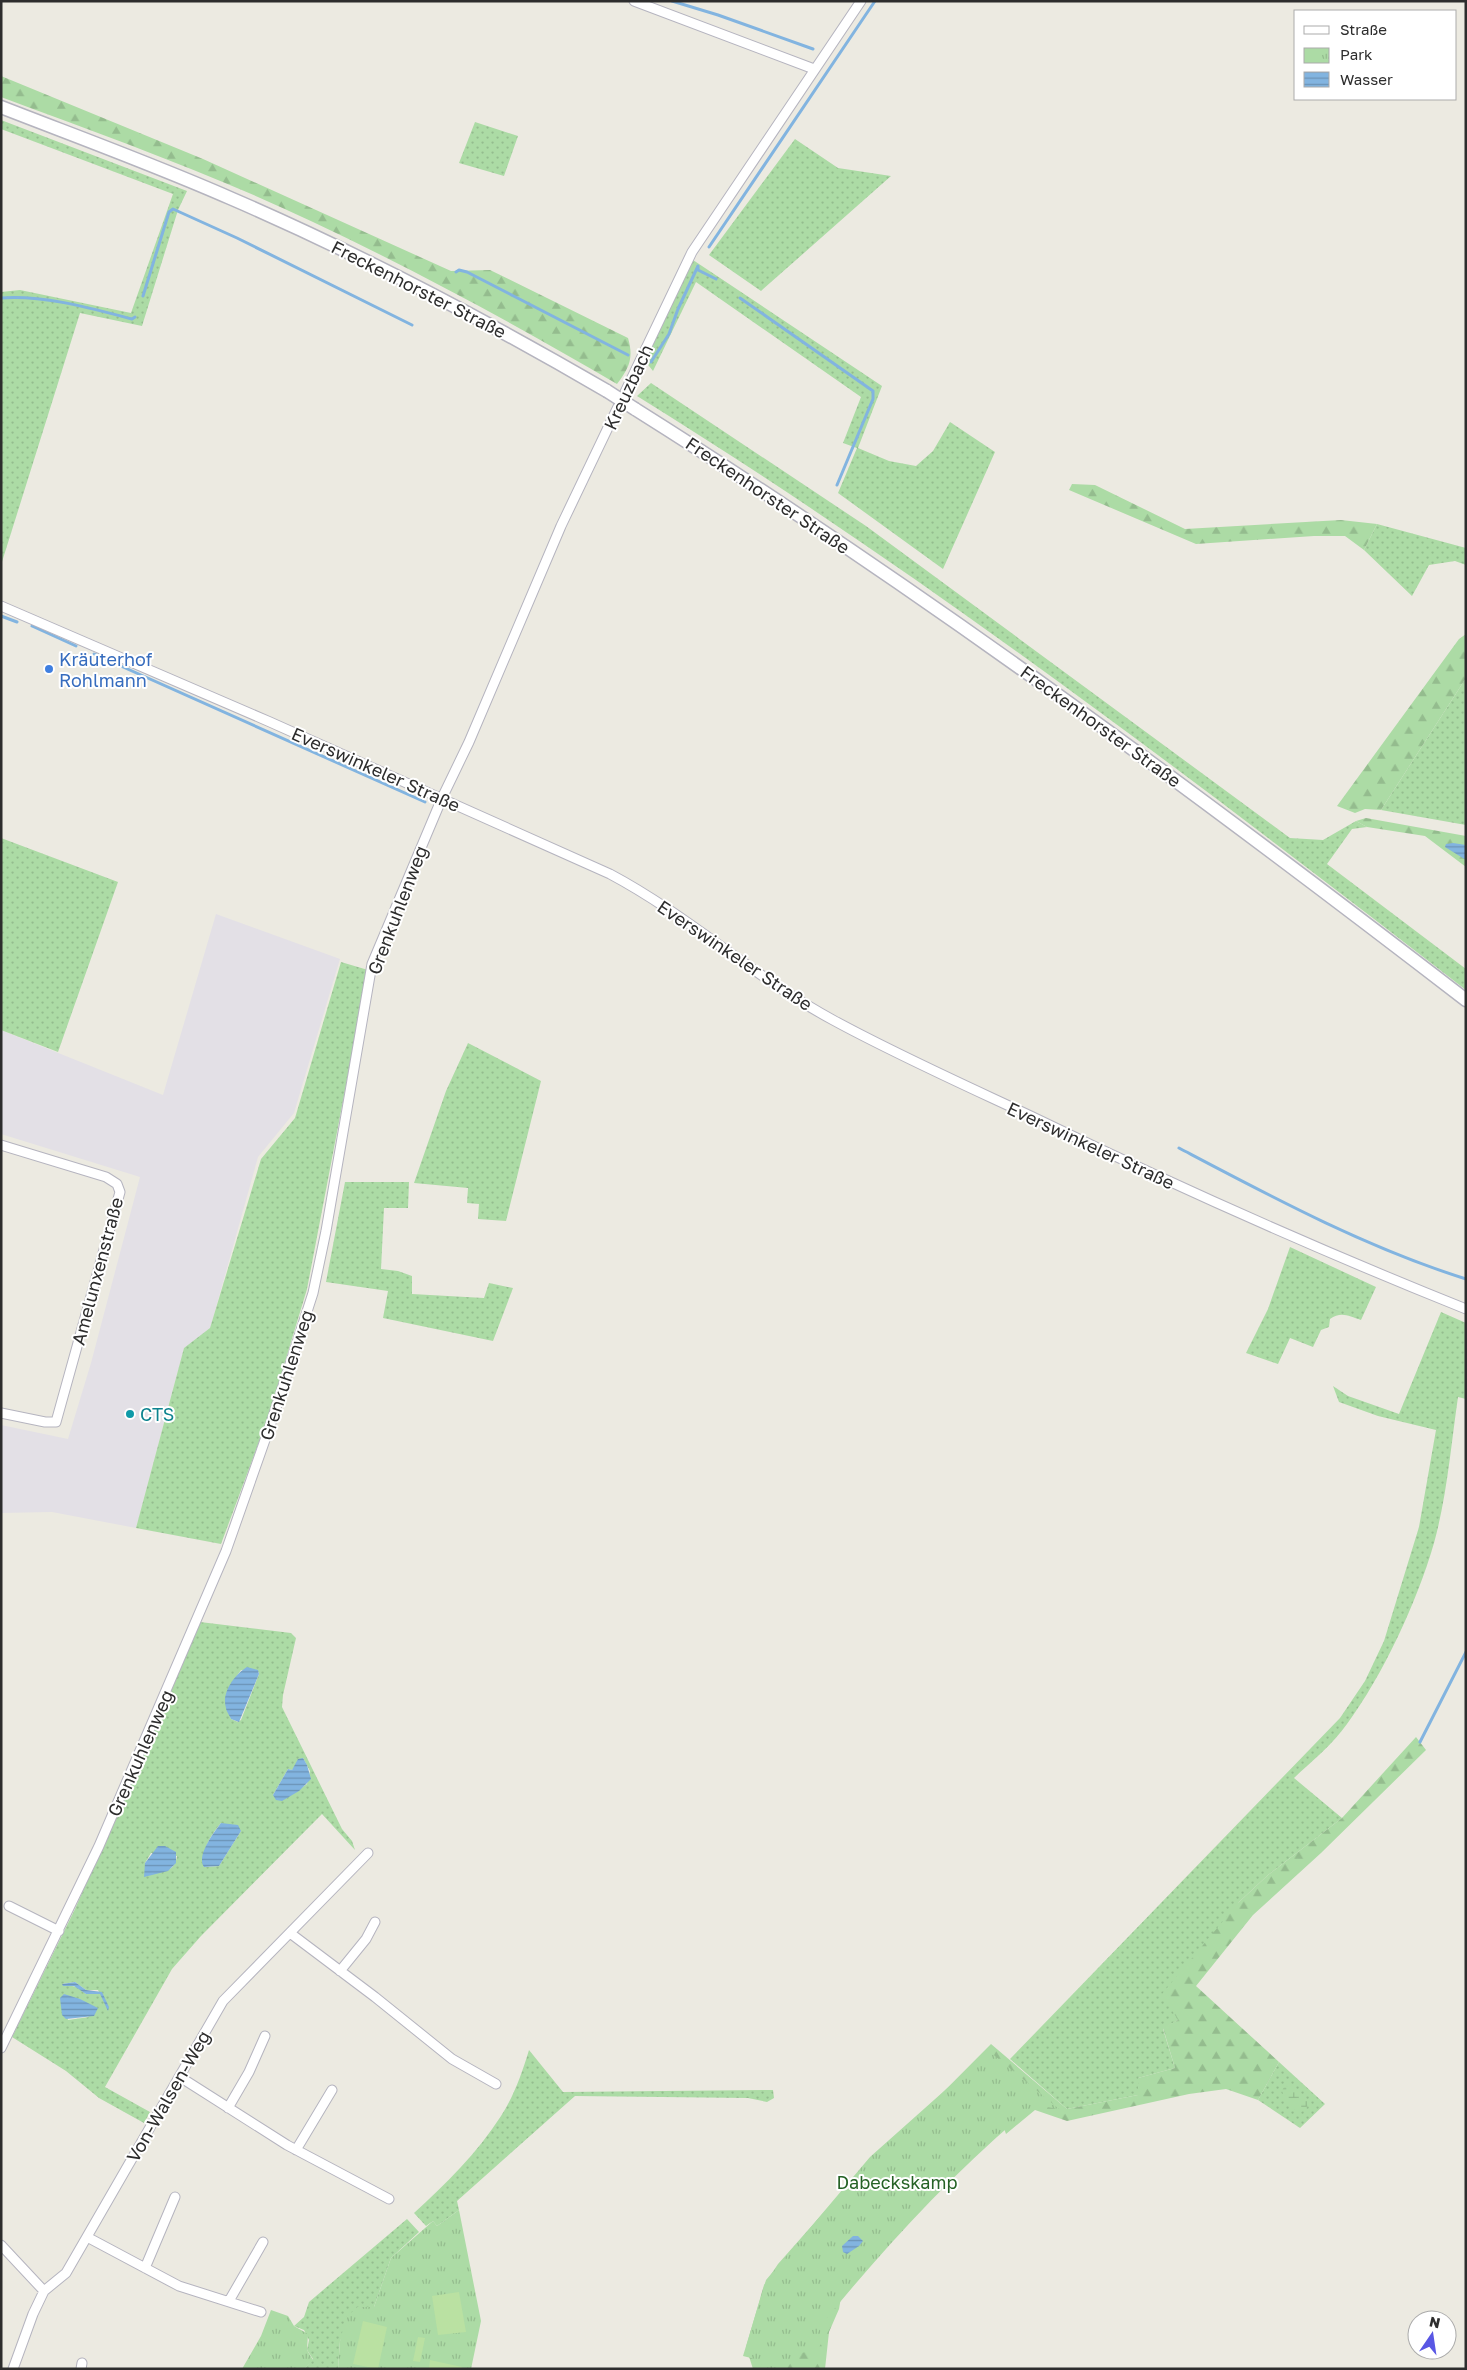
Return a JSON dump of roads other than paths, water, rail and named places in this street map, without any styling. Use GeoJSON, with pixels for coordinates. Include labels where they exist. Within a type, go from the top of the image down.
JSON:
{"type":"FeatureCollection","features":[{"type":"Feature","properties":{"kind":"main road","name":"Freckenhorster Straße"},"geometry":{"type":"LineString","coordinates":[[1,107],[188,180],[325,241],[437,296],[606,391],[827,534],[1036,679],[1181,783],[1466,1000]]}},
{"type":"Feature","properties":{"kind":"street"},"geometry":{"type":"LineString","coordinates":[[634,1],[814,68]]}},
{"type":"Feature","properties":{"kind":"street","name":"Kreuzbach"},"geometry":{"type":"LineString","coordinates":[[442,798],[469,742],[561,526],[692,252],[814,68],[861,1]]}},
{"type":"Feature","properties":{"kind":"street","name":"Everswinkeler Straße"},"geometry":{"type":"LineString","coordinates":[[1,606],[442,798],[588,864],[630,885],[798,999],[871,1040],[1142,1169],[1278,1231],[1466,1309]]}},
{"type":"Feature","properties":{"kind":"street","name":"Grenkuhlenweg"},"geometry":{"type":"LineString","coordinates":[[1,2048],[103,1837],[201,1613],[226,1551],[272,1420],[313,1293],[326,1231],[372,964],[442,798]]}},
{"type":"Feature","properties":{"kind":"street","name":"Amelunxenstraße"},"geometry":{"type":"LineString","coordinates":[[1,1145],[106,1177],[117,1184],[120,1192],[56,1422],[45,1422],[1,1413]]}},
{"type":"Feature","properties":{"kind":"street","name":"Von-Walsen-Weg"},"geometry":{"type":"LineString","coordinates":[[13,2369],[44,2290],[66,2272],[223,2002],[368,1853]]}},
{"type":"Feature","properties":{"kind":"street"},"geometry":{"type":"LineString","coordinates":[[8,1906],[59,1931]]}},
{"type":"Feature","properties":{"kind":"street"},"geometry":{"type":"LineString","coordinates":[[340,1970],[366,1939],[375,1922]]}},
{"type":"Feature","properties":{"kind":"street"},"geometry":{"type":"LineString","coordinates":[[290,1933],[446,2054],[496,2084]]}},
{"type":"Feature","properties":{"kind":"street"},"geometry":{"type":"LineString","coordinates":[[228,2108],[249,2072],[265,2036]]}},
{"type":"Feature","properties":{"kind":"street"},"geometry":{"type":"LineString","coordinates":[[180,2077],[296,2150],[389,2199]]}},
{"type":"Feature","properties":{"kind":"street"},"geometry":{"type":"LineString","coordinates":[[296,2150],[332,2090]]}},
{"type":"Feature","properties":{"kind":"street"},"geometry":{"type":"LineString","coordinates":[[145,2268],[175,2197]]}},
{"type":"Feature","properties":{"kind":"street"},"geometry":{"type":"LineString","coordinates":[[87,2237],[179,2286],[261,2312]]}},
{"type":"Feature","properties":{"kind":"street"},"geometry":{"type":"LineString","coordinates":[[228,2301],[263,2242]]}},
{"type":"Feature","properties":{"kind":"street"},"geometry":{"type":"LineString","coordinates":[[1,2245],[44,2290]]}},
{"type":"Feature","properties":{"kind":"water"},"geometry":{"type":"Polygon","coordinates":[[[1446,844],[1466,845],[1466,860],[1445,847],[1446,844]]]}},
{"type":"Feature","properties":{"kind":"water"},"geometry":{"type":"Polygon","coordinates":[[[247,1667],[258,1670],[259,1674],[239,1722],[231,1719],[227,1712],[225,1696],[234,1679],[247,1667]]]}},
{"type":"Feature","properties":{"kind":"water"},"geometry":{"type":"Polygon","coordinates":[[[303,1758],[311,1779],[299,1791],[282,1801],[276,1800],[273,1795],[288,1769],[292,1770],[298,1759],[303,1758]]]}},
{"type":"Feature","properties":{"kind":"water"},"geometry":{"type":"Polygon","coordinates":[[[221,1823],[238,1825],[241,1831],[219,1866],[204,1867],[202,1857],[204,1851],[210,1838],[221,1823]]]}},
{"type":"Feature","properties":{"kind":"water"},"geometry":{"type":"Polygon","coordinates":[[[158,1846],[165,1846],[176,1852],[176,1863],[168,1871],[144,1877],[145,1863],[158,1846]]]}},
{"type":"Feature","properties":{"kind":"water"},"geometry":{"type":"Polygon","coordinates":[[[75,1982],[86,1990],[102,1992],[109,2007],[108,2011],[100,1994],[86,1994],[74,1986],[63,1986],[62,1984],[75,1982]]]}},
{"type":"Feature","properties":{"kind":"water"},"geometry":{"type":"Polygon","coordinates":[[[64,1994],[98,2008],[94,2016],[66,2019],[62,2015],[60,1998],[64,1994]]]}},
{"type":"Feature","properties":{"kind":"water"},"geometry":{"type":"Polygon","coordinates":[[[853,2236],[858,2236],[863,2241],[847,2254],[843,2252],[842,2246],[853,2236]]]}},
{"type":"Feature","properties":{"kind":"waterway"},"geometry":{"type":"LineString","coordinates":[[672,1],[718,15],[813,49]]}},
{"type":"Feature","properties":{"kind":"waterway"},"geometry":{"type":"LineString","coordinates":[[709,247],[875,1]]}},
{"type":"Feature","properties":{"kind":"waterway"},"geometry":{"type":"LineString","coordinates":[[143,296],[169,212],[173,209],[237,238],[412,325]]}},
{"type":"Feature","properties":{"kind":"waterway"},"geometry":{"type":"LineString","coordinates":[[651,362],[669,334],[678,309],[698,266],[698,270],[716,279]]}},
{"type":"Feature","properties":{"kind":"waterway"},"geometry":{"type":"LineString","coordinates":[[456,272],[459,270],[467,272],[628,355]]}},
{"type":"Feature","properties":{"kind":"waterway"},"geometry":{"type":"LineString","coordinates":[[1,298],[51,300],[132,319],[135,317]]}},
{"type":"Feature","properties":{"kind":"waterway"},"geometry":{"type":"LineString","coordinates":[[740,298],[873,391],[873,399],[837,485]]}},
{"type":"Feature","properties":{"kind":"waterway"},"geometry":{"type":"LineString","coordinates":[[1,616],[17,622]]}},
{"type":"Feature","properties":{"kind":"waterway"},"geometry":{"type":"LineString","coordinates":[[32,626],[76,646]]}},
{"type":"Feature","properties":{"kind":"waterway"},"geometry":{"type":"LineString","coordinates":[[94,654],[425,802]]}},
{"type":"Feature","properties":{"kind":"waterway"},"geometry":{"type":"LineString","coordinates":[[1179,1148],[1284,1203],[1355,1236],[1428,1266],[1466,1279]]}},
{"type":"Feature","properties":{"kind":"waterway"},"geometry":{"type":"LineString","coordinates":[[1420,1742],[1466,1652]]}},
{"type":"Feature","properties":{"kind":"place","name":"Kräuterhof Rohlmann"},"geometry":{"type":"Point","coordinates":[49,669]}},
{"type":"Feature","properties":{"kind":"place","name":"CTS"},"geometry":{"type":"Point","coordinates":[130,1414]}},
{"type":"Feature","properties":{"kind":"park label","name":"Dabeckskamp"},"geometry":{"type":"Point","coordinates":[897,2182]}}]}
